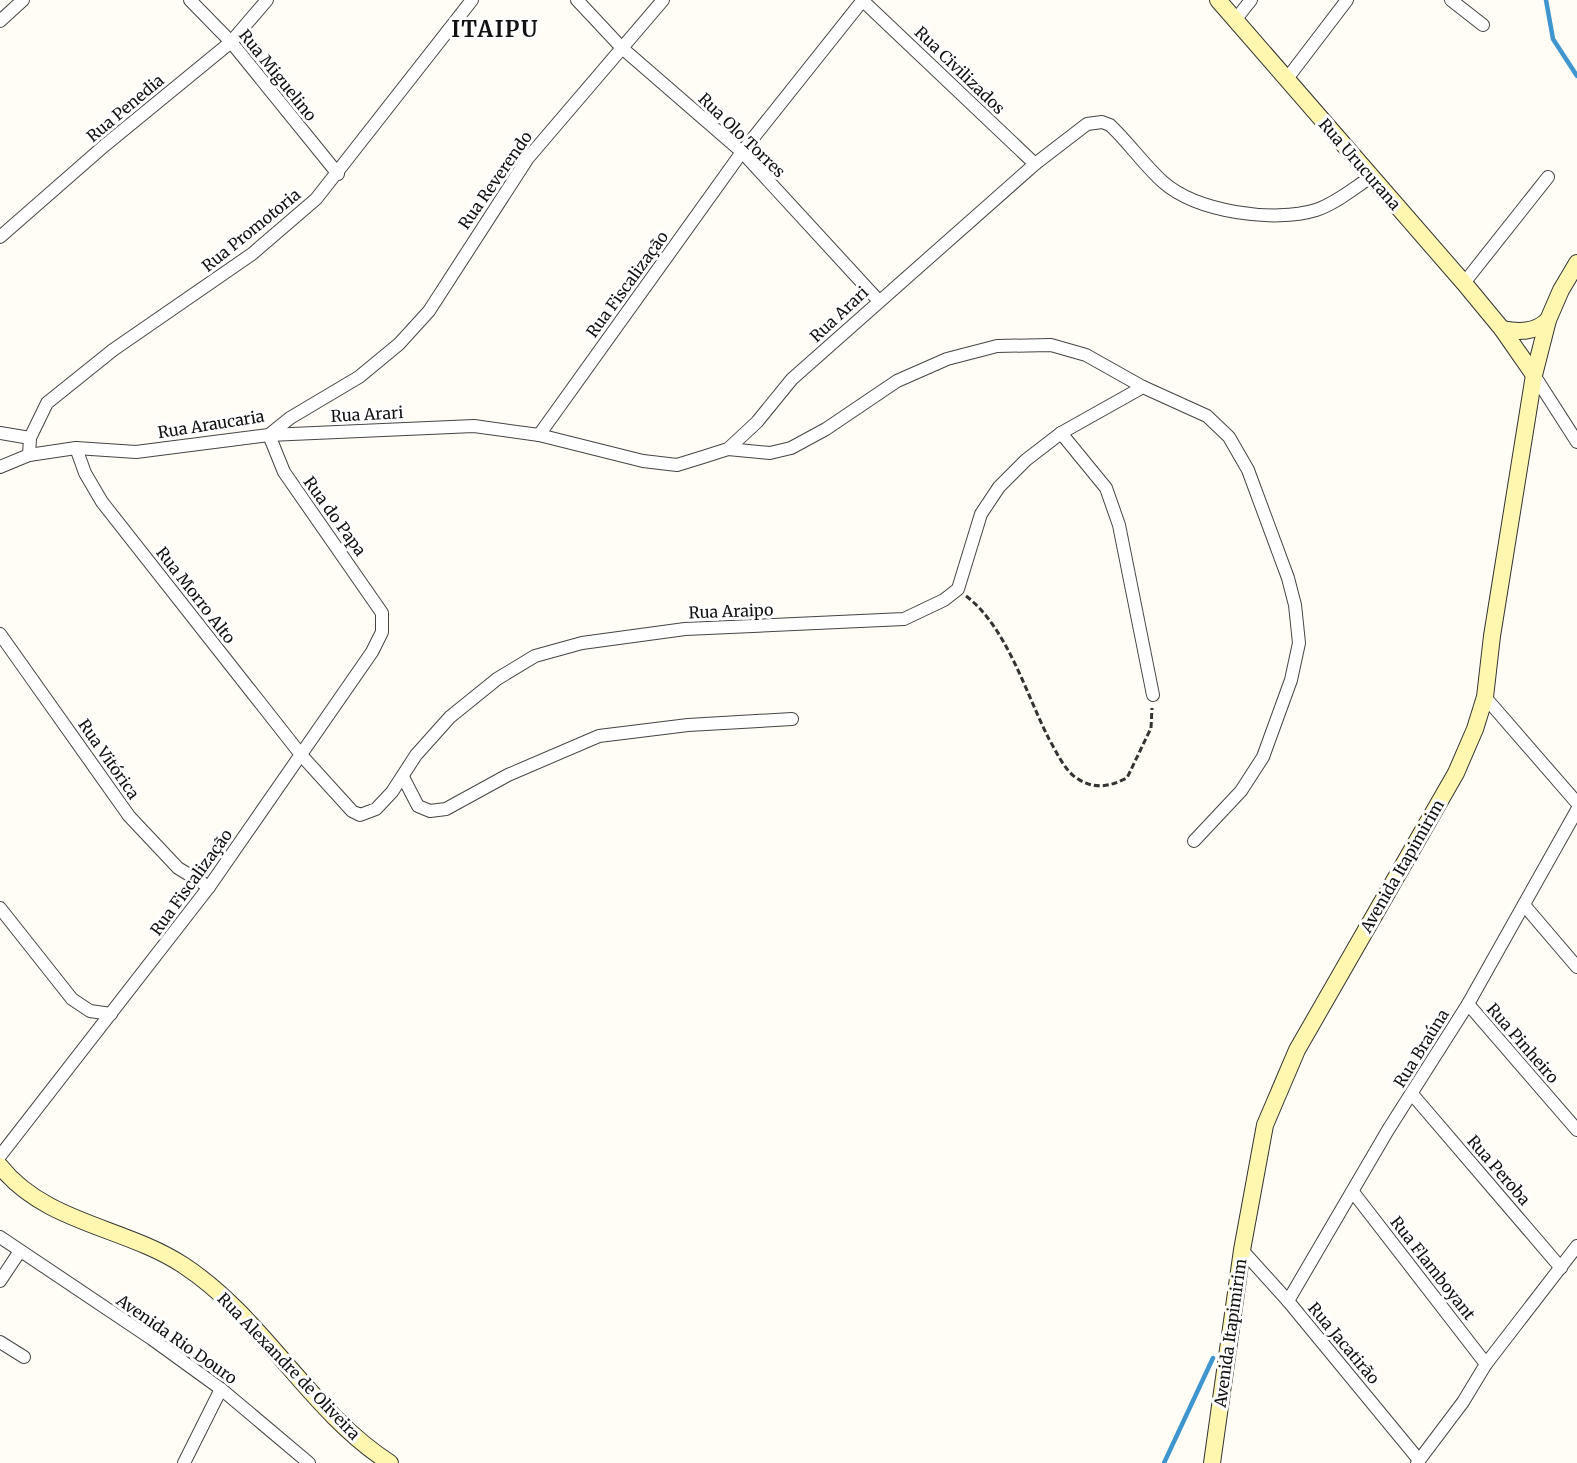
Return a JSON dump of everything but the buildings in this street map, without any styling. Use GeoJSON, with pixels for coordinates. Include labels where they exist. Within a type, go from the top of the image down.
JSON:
{"type":"FeatureCollection","features":[{"type":"Feature","properties":{"kind":"main road","name":"Rua Urucurana"},"geometry":{"type":"LineString","coordinates":[[1218,0],[1464,283],[1502,329],[1534,375]]}},
{"type":"Feature","properties":{"kind":"main road","name":"Avenida Itapimirim"},"geometry":{"type":"LineString","coordinates":[[1212,1463],[1242,1250],[1255,1169],[1265,1125],[1278,1089],[1344,964],[1456,773],[1485,697],[1492,636],[1534,375],[1548,320],[1561,290],[1577,263]]}},
{"type":"Feature","properties":{"kind":"main road"},"geometry":{"type":"LineString","coordinates":[[1502,329],[1523,331],[1543,325],[1548,320]]}},
{"type":"Feature","properties":{"kind":"main road","name":"Rua Alexandre de Oliveira"},"geometry":{"type":"LineString","coordinates":[[0,1166],[13,1183],[65,1214],[137,1241],[183,1264],[225,1298],[326,1407],[390,1463]]}},
{"type":"Feature","properties":{"kind":"street"},"geometry":{"type":"LineString","coordinates":[[0,21],[23,0]]}},
{"type":"Feature","properties":{"kind":"street","name":"Rua Miguelino"},"geometry":{"type":"LineString","coordinates":[[190,0],[231,42],[338,174]]}},
{"type":"Feature","properties":{"kind":"street","name":"Rua Penedia"},"geometry":{"type":"LineString","coordinates":[[0,237],[104,146],[231,42],[267,0]]}},
{"type":"Feature","properties":{"kind":"street","name":"Rua Promotoria"},"geometry":{"type":"LineString","coordinates":[[29,455],[30,438],[47,403],[68,385],[252,254],[316,198],[338,174],[472,0]]}},
{"type":"Feature","properties":{"kind":"street","name":"Rua Olo Torres"},"geometry":{"type":"LineString","coordinates":[[577,0],[622,48],[742,152],[878,300]]}},
{"type":"Feature","properties":{"kind":"street"},"geometry":{"type":"LineString","coordinates":[[622,48],[663,0]]}},
{"type":"Feature","properties":{"kind":"street"},"geometry":{"type":"LineString","coordinates":[[742,152],[862,0]]}},
{"type":"Feature","properties":{"kind":"street","name":"Rua Civilizados"},"geometry":{"type":"LineString","coordinates":[[862,0],[1035,164]]}},
{"type":"Feature","properties":{"kind":"street"},"geometry":{"type":"LineString","coordinates":[[1236,19],[1251,0]]}},
{"type":"Feature","properties":{"kind":"street"},"geometry":{"type":"LineString","coordinates":[[1286,80],[1347,0]]}},
{"type":"Feature","properties":{"kind":"street"},"geometry":{"type":"LineString","coordinates":[[1451,0],[1483,25]]}},
{"type":"Feature","properties":{"kind":"street","name":"Rua Reverendo"},"geometry":{"type":"LineString","coordinates":[[429,311],[528,158],[622,48]]}},
{"type":"Feature","properties":{"kind":"street","name":"Rua Arari"},"geometry":{"type":"LineString","coordinates":[[269,435],[474,426],[539,435],[643,461],[677,465],[728,448],[757,422],[792,379],[878,300],[1035,164],[1094,121],[1110,125],[1163,182],[1186,198],[1242,213],[1294,216],[1319,209],[1371,177]]}},
{"type":"Feature","properties":{"kind":"street","name":"Rua Fiscalização"},"geometry":{"type":"LineString","coordinates":[[539,435],[742,152]]}},
{"type":"Feature","properties":{"kind":"street"},"geometry":{"type":"LineString","coordinates":[[1464,283],[1548,177]]}},
{"type":"Feature","properties":{"kind":"street","name":"Rua Araucaria"},"geometry":{"type":"LineString","coordinates":[[0,467],[29,455],[75,448],[136,452],[269,435],[290,418],[359,377],[399,344],[429,311]]}},
{"type":"Feature","properties":{"kind":"street"},"geometry":{"type":"LineString","coordinates":[[728,448],[770,453],[791,448],[826,429],[897,381],[947,359],[997,346],[1051,345],[1086,355],[1143,387],[1207,416],[1229,437],[1248,470],[1288,578],[1295,605],[1299,643],[1291,680],[1263,758],[1241,791],[1194,841]]}},
{"type":"Feature","properties":{"kind":"street","name":"Rua Urucurana"},"geometry":{"type":"LineString","coordinates":[[1534,375],[1577,442]]}},
{"type":"Feature","properties":{"kind":"street"},"geometry":{"type":"LineString","coordinates":[[958,590],[981,514],[999,488],[1026,460],[1061,433],[1143,387]]}},
{"type":"Feature","properties":{"kind":"street"},"geometry":{"type":"LineString","coordinates":[[0,433],[30,438]]}},
{"type":"Feature","properties":{"kind":"street"},"geometry":{"type":"LineString","coordinates":[[1061,433],[1106,488],[1119,525],[1153,695]]}},
{"type":"Feature","properties":{"kind":"street","name":"Rua do Papa"},"geometry":{"type":"LineString","coordinates":[[269,435],[284,472],[382,613]]}},
{"type":"Feature","properties":{"kind":"street","name":"Rua Morro Alto"},"geometry":{"type":"LineString","coordinates":[[75,448],[85,473],[102,502],[302,756]]}},
{"type":"Feature","properties":{"kind":"street","name":"Rua Araipo"},"geometry":{"type":"LineString","coordinates":[[302,756],[352,811],[360,814],[376,809],[403,777],[416,755],[450,717],[496,679],[535,656],[582,643],[685,629],[904,619],[944,600],[958,590]]}},
{"type":"Feature","properties":{"kind":"street","name":"Rua Fiscalização"},"geometry":{"type":"LineString","coordinates":[[0,1156],[208,887],[302,756],[372,652],[382,632],[382,613]]}},
{"type":"Feature","properties":{"kind":"street","name":"Rua Vitórica"},"geometry":{"type":"LineString","coordinates":[[0,634],[129,816],[178,868],[208,887]]}},
{"type":"Feature","properties":{"kind":"street"},"geometry":{"type":"LineString","coordinates":[[1485,697],[1577,803]]}},
{"type":"Feature","properties":{"kind":"street"},"geometry":{"type":"LineString","coordinates":[[403,777],[418,806],[439,811],[470,797],[508,775],[599,736],[688,725],[792,719]]}},
{"type":"Feature","properties":{"kind":"street","name":"Rua Braúna"},"geometry":{"type":"LineString","coordinates":[[1288,1301],[1468,1004],[1577,810]]}},
{"type":"Feature","properties":{"kind":"street"},"geometry":{"type":"LineString","coordinates":[[1524,905],[1577,967]]}},
{"type":"Feature","properties":{"kind":"street"},"geometry":{"type":"LineString","coordinates":[[0,908],[72,999],[90,1011],[111,1014]]}},
{"type":"Feature","properties":{"kind":"street","name":"Rua Pinheiro"},"geometry":{"type":"LineString","coordinates":[[1468,1004],[1577,1130]]}},
{"type":"Feature","properties":{"kind":"street","name":"Rua Peroba"},"geometry":{"type":"LineString","coordinates":[[1412,1094],[1561,1268]]}},
{"type":"Feature","properties":{"kind":"street","name":"Rua Flamboyant"},"geometry":{"type":"LineString","coordinates":[[1353,1192],[1486,1364]]}},
{"type":"Feature","properties":{"kind":"street","name":"Avenida Rio Douro"},"geometry":{"type":"LineString","coordinates":[[0,1237],[152,1339],[221,1389],[309,1463]]}},
{"type":"Feature","properties":{"kind":"street"},"geometry":{"type":"LineString","coordinates":[[1418,1461],[1463,1402],[1486,1364],[1577,1246]]}},
{"type":"Feature","properties":{"kind":"street","name":"Rua Jacatirão"},"geometry":{"type":"LineString","coordinates":[[1242,1250],[1288,1301],[1418,1461]]}},
{"type":"Feature","properties":{"kind":"street"},"geometry":{"type":"LineString","coordinates":[[0,1281],[20,1251]]}},
{"type":"Feature","properties":{"kind":"street"},"geometry":{"type":"LineString","coordinates":[[0,1342],[24,1357]]}},
{"type":"Feature","properties":{"kind":"street"},"geometry":{"type":"LineString","coordinates":[[184,1463],[221,1389]]}},
{"type":"Feature","properties":{"kind":"path"},"geometry":{"type":"LineString","coordinates":[[958,590],[987,616],[1022,677],[1057,754],[1074,777],[1102,787],[1127,778],[1151,728],[1153,695]]}},
{"type":"Feature","properties":{"kind":"waterway"},"geometry":{"type":"LineString","coordinates":[[1546,0],[1553,39],[1577,76]]}},
{"type":"Feature","properties":{"kind":"waterway"},"geometry":{"type":"LineString","coordinates":[[1164,1463],[1213,1358]]}},
{"type":"Feature","properties":{"kind":"district","name":"ITAIPU"},"geometry":{"type":"Point","coordinates":[495,29]}}]}
